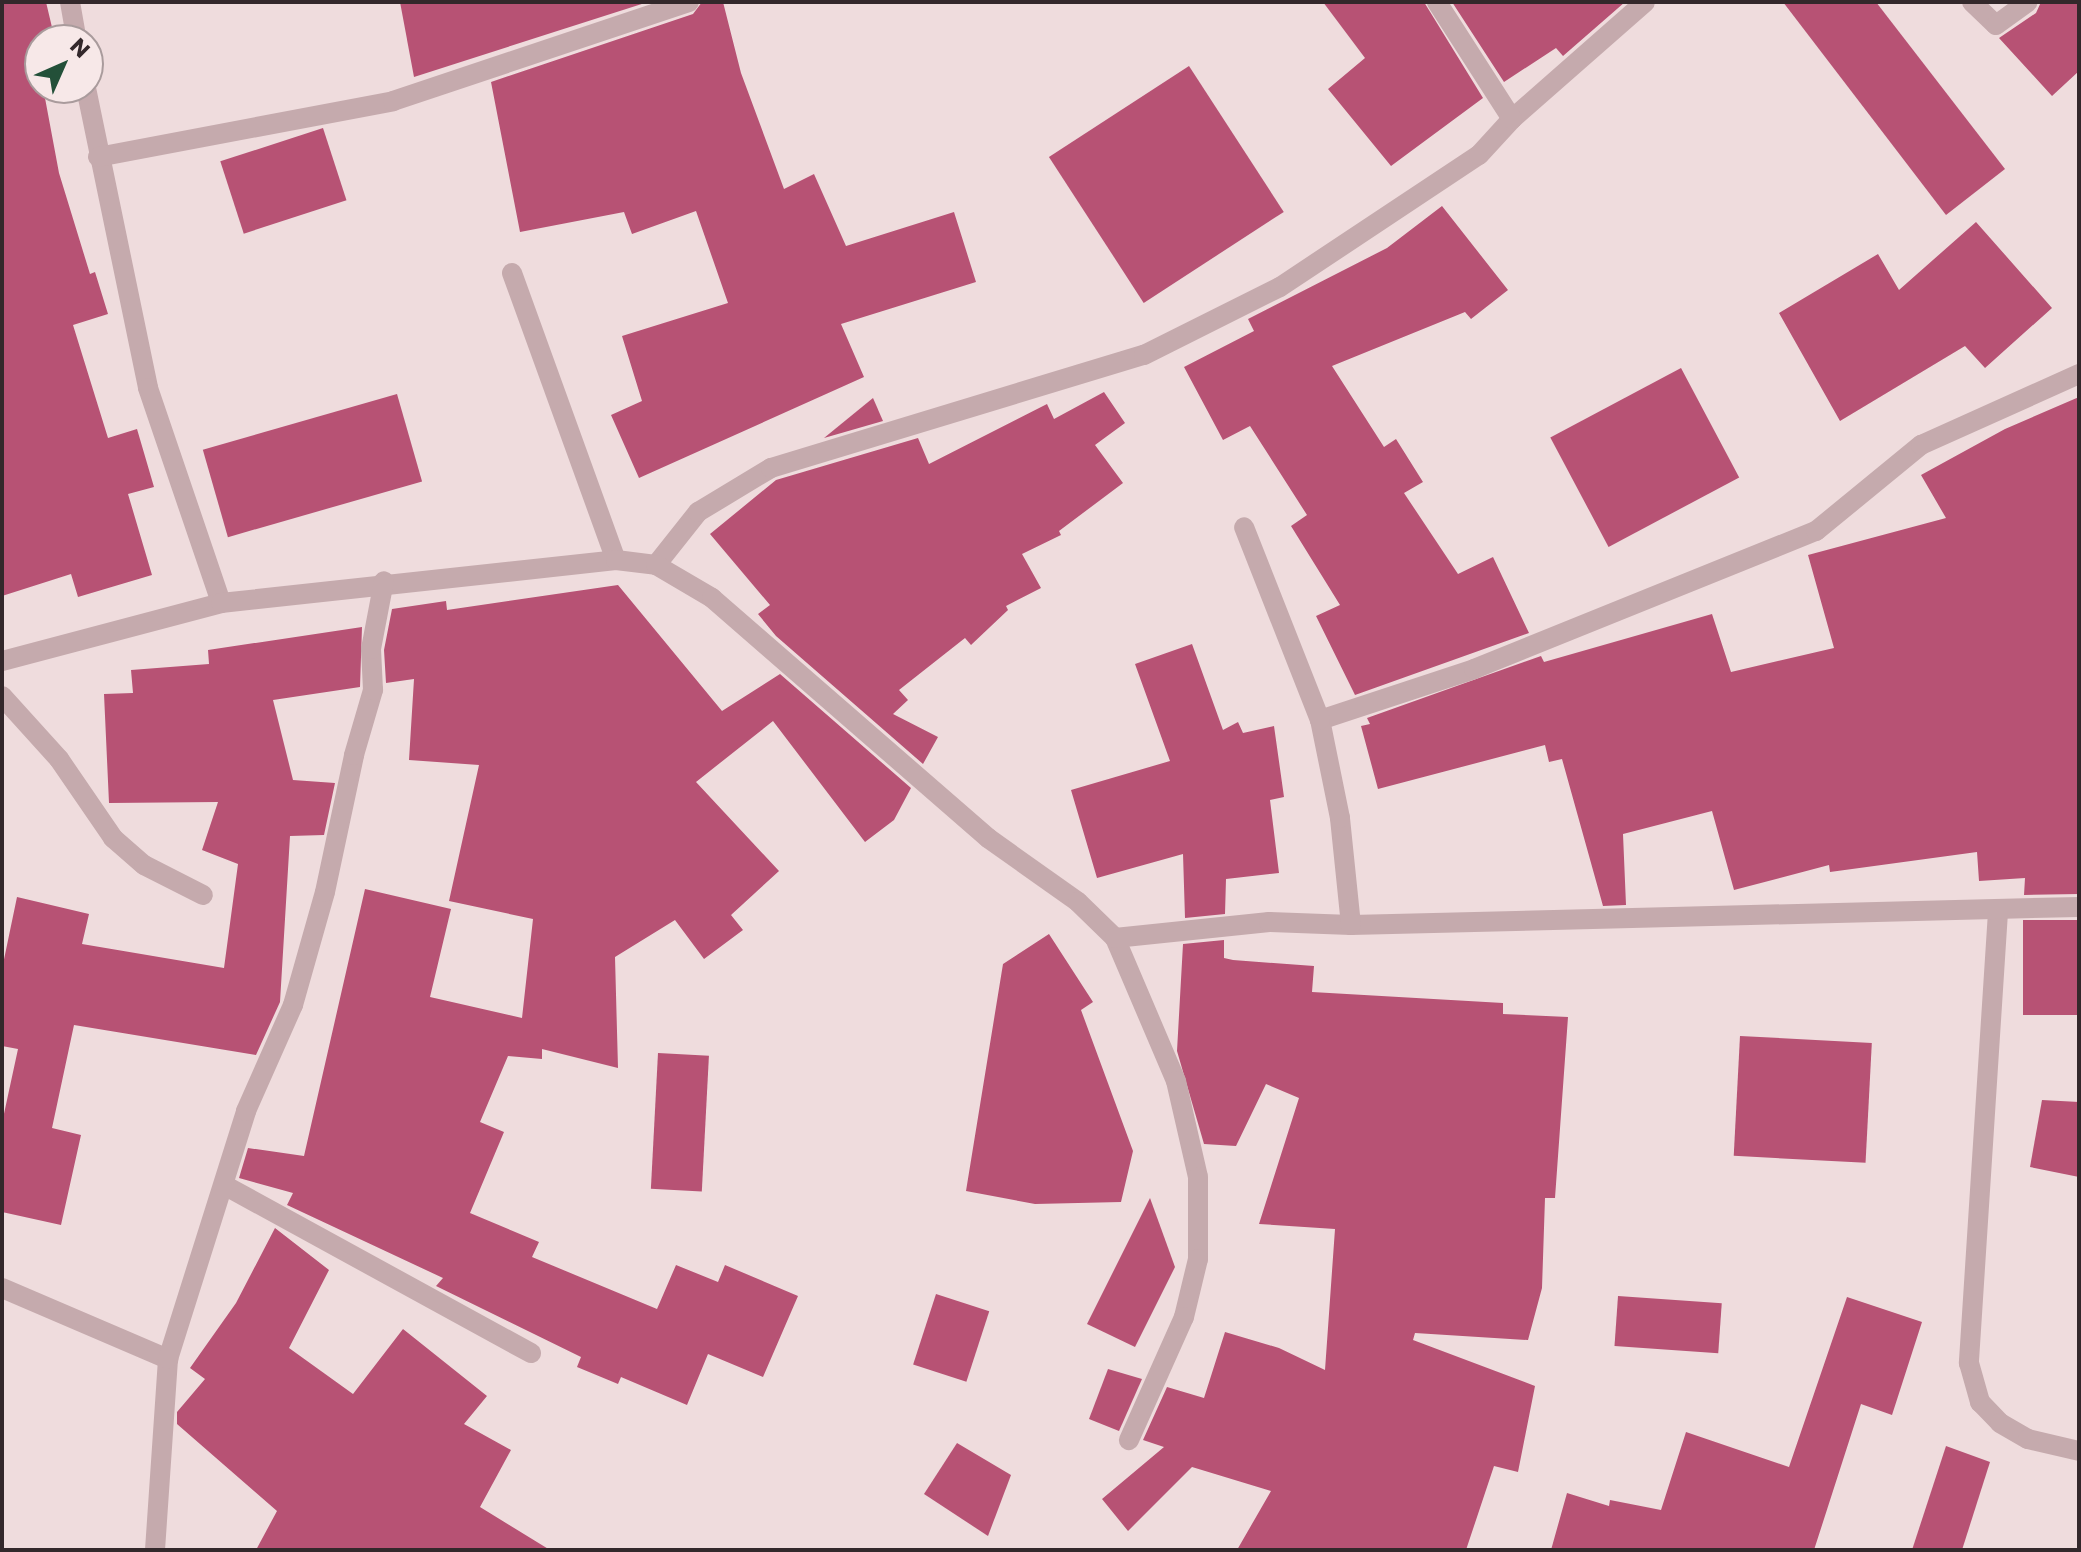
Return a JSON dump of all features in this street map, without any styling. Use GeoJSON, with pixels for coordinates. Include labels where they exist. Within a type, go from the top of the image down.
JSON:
{"type":"FeatureCollection","features":[{"type":"Feature","properties":{"kind":"street"},"geometry":{"type":"LineString","coordinates":[[70,2],[74,24]]}},
{"type":"Feature","properties":{"kind":"street"},"geometry":{"type":"LineString","coordinates":[[98,157],[393,101],[689,2]]}},
{"type":"Feature","properties":{"kind":"street"},"geometry":{"type":"LineString","coordinates":[[1437,2],[1512,119]]}},
{"type":"Feature","properties":{"kind":"street"},"geometry":{"type":"LineString","coordinates":[[656,565],[698,512],[771,468],[1144,355],[1280,287],[1479,155],[1512,119],[1645,2]]}},
{"type":"Feature","properties":{"kind":"street"},"geometry":{"type":"LineString","coordinates":[[1972,2],[1996,25],[2028,2]]}},
{"type":"Feature","properties":{"kind":"street"},"geometry":{"type":"LineString","coordinates":[[89,104],[148,388],[221,603]]}},
{"type":"Feature","properties":{"kind":"street"},"geometry":{"type":"LineString","coordinates":[[512,273],[616,560]]}},
{"type":"Feature","properties":{"kind":"street"},"geometry":{"type":"LineString","coordinates":[[1320,720],[1474,669],[1816,531],[1921,445],[2079,374]]}},
{"type":"Feature","properties":{"kind":"street"},"geometry":{"type":"LineString","coordinates":[[1244,527],[1320,720],[1340,818],[1351,925]]}},
{"type":"Feature","properties":{"kind":"street"},"geometry":{"type":"LineString","coordinates":[[2,661],[221,603],[384,581],[616,560],[656,565],[712,598],[988,838],[1078,902],[1115,938],[1176,1081],[1198,1177],[1198,1259],[1184,1317],[1129,1440]]}},
{"type":"Feature","properties":{"kind":"street"},"geometry":{"type":"LineString","coordinates":[[155,1550],[168,1359],[246,1111],[293,1005],[325,892],[354,755],[373,690],[373,625],[384,581]]}},
{"type":"Feature","properties":{"kind":"street"},"geometry":{"type":"LineString","coordinates":[[2,696],[59,759],[113,838],[144,865],[203,895]]}},
{"type":"Feature","properties":{"kind":"street"},"geometry":{"type":"LineString","coordinates":[[1115,938],[1269,922],[1351,925],[1741,912],[1998,912],[2079,907]]}},
{"type":"Feature","properties":{"kind":"street"},"geometry":{"type":"LineString","coordinates":[[1998,912],[1969,1363],[1980,1402],[2000,1423],[2028,1439],[2079,1451]]}},
{"type":"Feature","properties":{"kind":"street"},"geometry":{"type":"LineString","coordinates":[[224,1185],[531,1353]]}},
{"type":"Feature","properties":{"kind":"street"},"geometry":{"type":"LineString","coordinates":[[2,1288],[168,1359]]}},
{"type":"Feature","properties":{"kind":"building"},"geometry":{"type":"Polygon","coordinates":[[[2,2],[46,2],[51,24],[24,24],[24,104],[46,104],[59,173],[90,274],[95,272],[108,314],[73,325],[108,438],[137,429],[154,487],[128,494],[152,575],[78,597],[71,574],[2,596],[2,2]]]}},
{"type":"Feature","properties":{"kind":"building"},"geometry":{"type":"Polygon","coordinates":[[[400,2],[648,2],[414,77],[400,2]]]}},
{"type":"Feature","properties":{"kind":"building"},"geometry":{"type":"Polygon","coordinates":[[[702,2],[723,2],[741,73],[784,189],[814,174],[846,246],[954,212],[976,282],[841,324],[864,377],[639,478],[611,415],[642,401],[622,336],[728,303],[696,211],[632,234],[624,212],[520,232],[491,82],[693,14],[702,2]]]}},
{"type":"Feature","properties":{"kind":"building"},"geometry":{"type":"Polygon","coordinates":[[[1323,2],[1424,2],[1483,98],[1391,166],[1328,89],[1365,58],[1323,2]]]}},
{"type":"Feature","properties":{"kind":"building"},"geometry":{"type":"Polygon","coordinates":[[[1452,2],[1625,2],[1563,56],[1556,48],[1504,82],[1452,2]]]}},
{"type":"Feature","properties":{"kind":"building"},"geometry":{"type":"Polygon","coordinates":[[[1783,2],[1876,2],[2005,169],[1946,215],[1783,2]]]}},
{"type":"Feature","properties":{"kind":"building"},"geometry":{"type":"Polygon","coordinates":[[[2041,2],[2079,2],[2079,71],[2052,96],[1999,38],[2036,13],[2041,2]]]}},
{"type":"Feature","properties":{"kind":"building"},"geometry":{"type":"Polygon","coordinates":[[[1189,66],[1284,212],[1144,303],[1049,157],[1189,66]]]}},
{"type":"Feature","properties":{"kind":"building"},"geometry":{"type":"Polygon","coordinates":[[[323,128],[346,200],[244,234],[220,161],[323,128]]]}},
{"type":"Feature","properties":{"kind":"building"},"geometry":{"type":"Polygon","coordinates":[[[1442,206],[1508,290],[1471,319],[1465,312],[1332,366],[1384,447],[1396,439],[1423,482],[1404,493],[1458,574],[1493,557],[1529,633],[1355,695],[1316,616],[1340,605],[1291,526],[1307,515],[1250,426],[1223,440],[1184,367],[1254,331],[1248,319],[1387,248],[1442,206]]]}},
{"type":"Feature","properties":{"kind":"building"},"geometry":{"type":"Polygon","coordinates":[[[1976,222],[2052,308],[1985,368],[1965,346],[1840,421],[1779,313],[1878,254],[1899,290],[1976,222]]]}},
{"type":"Feature","properties":{"kind":"building"},"geometry":{"type":"Polygon","coordinates":[[[1681,368],[1739,477],[1609,547],[1550,437],[1681,368]]]}},
{"type":"Feature","properties":{"kind":"building"},"geometry":{"type":"Polygon","coordinates":[[[1104,392],[1125,423],[1095,445],[1123,483],[1059,531],[1061,535],[1022,554],[1041,588],[1006,606],[1008,610],[971,645],[965,638],[899,690],[908,700],[893,714],[938,737],[923,764],[776,636],[758,614],[770,605],[710,534],[776,480],[918,438],[929,464],[1047,404],[1054,419],[1104,392]]]}},
{"type":"Feature","properties":{"kind":"building"},"geometry":{"type":"Polygon","coordinates":[[[397,394],[422,481],[228,537],[203,450],[397,394]]]}},
{"type":"Feature","properties":{"kind":"building"},"geometry":{"type":"Polygon","coordinates":[[[2079,397],[2079,894],[2024,895],[2025,878],[1979,881],[1977,852],[1830,872],[1829,865],[1734,890],[1712,811],[1623,834],[1626,905],[1603,906],[1562,759],[1549,762],[1545,745],[1378,789],[1361,726],[1370,724],[1367,718],[1541,656],[1544,662],[1712,614],[1731,672],[1834,648],[1808,555],[1946,518],[1921,475],[2005,429],[2079,397]]]}},
{"type":"Feature","properties":{"kind":"building"},"geometry":{"type":"Polygon","coordinates":[[[873,398],[883,421],[824,438],[873,398]]]}},
{"type":"Feature","properties":{"kind":"building"},"geometry":{"type":"Polygon","coordinates":[[[618,585],[722,711],[780,674],[911,788],[894,820],[865,842],[773,721],[696,782],[779,871],[731,915],[743,930],[704,959],[675,920],[615,957],[618,1068],[542,1049],[542,1059],[508,1056],[480,1122],[504,1132],[470,1213],[539,1242],[532,1257],[657,1309],[676,1265],[718,1282],[725,1265],[798,1296],[763,1377],[708,1354],[687,1405],[621,1377],[618,1384],[577,1367],[581,1357],[436,1286],[443,1278],[287,1205],[293,1193],[239,1178],[248,1148],[304,1156],[365,889],[451,909],[430,997],[522,1018],[533,919],[449,901],[479,765],[409,760],[414,679],[386,683],[384,650],[392,609],[446,601],[447,610],[618,585]]]}},
{"type":"Feature","properties":{"kind":"building"},"geometry":{"type":"Polygon","coordinates":[[[362,627],[360,687],[273,700],[293,780],[335,783],[324,835],[290,836],[280,1002],[256,1055],[74,1025],[52,1128],[81,1135],[61,1225],[2,1212],[2,1123],[18,1049],[2,1046],[2,969],[17,897],[89,914],[82,944],[224,968],[238,864],[202,850],[218,802],[109,803],[104,694],[133,693],[131,670],[209,664],[208,650],[362,627]]]}},
{"type":"Feature","properties":{"kind":"building"},"geometry":{"type":"Polygon","coordinates":[[[1192,644],[1223,730],[1238,722],[1243,733],[1274,726],[1284,797],[1270,800],[1279,873],[1226,879],[1225,914],[1185,918],[1183,854],[1097,878],[1071,790],[1170,761],[1135,664],[1192,644]]]}},
{"type":"Feature","properties":{"kind":"building"},"geometry":{"type":"Polygon","coordinates":[[[2023,920],[2079,920],[2079,1015],[2023,1015],[2023,920]]]}},
{"type":"Feature","properties":{"kind":"building"},"geometry":{"type":"Polygon","coordinates":[[[1049,934],[1093,1002],[1081,1010],[1133,1151],[1121,1202],[1035,1204],[966,1191],[1003,964],[1049,934]]]}},
{"type":"Feature","properties":{"kind":"building"},"geometry":{"type":"Polygon","coordinates":[[[1224,940],[1224,958],[1314,966],[1312,992],[1503,1003],[1503,1014],[1568,1017],[1555,1198],[1545,1198],[1542,1288],[1528,1340],[1415,1333],[1413,1340],[1535,1386],[1518,1472],[1494,1466],[1466,1550],[1237,1550],[1271,1491],[1192,1467],[1128,1531],[1102,1499],[1164,1447],[1143,1440],[1167,1387],[1204,1398],[1225,1332],[1279,1348],[1325,1370],[1335,1229],[1259,1224],[1299,1098],[1266,1084],[1236,1146],[1204,1144],[1177,1051],[1183,944],[1224,940]]]}},
{"type":"Feature","properties":{"kind":"building"},"geometry":{"type":"Polygon","coordinates":[[[1740,1036],[1872,1043],[1866,1163],[1734,1156],[1740,1036]]]}},
{"type":"Feature","properties":{"kind":"building"},"geometry":{"type":"Polygon","coordinates":[[[658,1053],[709,1056],[702,1191],[651,1189],[658,1053]]]}},
{"type":"Feature","properties":{"kind":"building"},"geometry":{"type":"Polygon","coordinates":[[[2042,1100],[2079,1102],[2079,1177],[2030,1167],[2042,1100]]]}},
{"type":"Feature","properties":{"kind":"building"},"geometry":{"type":"Polygon","coordinates":[[[1150,1198],[1175,1267],[1135,1347],[1087,1324],[1150,1198]]]}},
{"type":"Feature","properties":{"kind":"building"},"geometry":{"type":"Polygon","coordinates":[[[275,1228],[329,1270],[289,1348],[353,1394],[403,1329],[487,1396],[464,1424],[511,1450],[480,1507],[550,1550],[256,1550],[277,1511],[177,1424],[177,1412],[205,1379],[190,1368],[236,1303],[275,1228]]]}},
{"type":"Feature","properties":{"kind":"building"},"geometry":{"type":"Polygon","coordinates":[[[936,1294],[989,1311],[966,1382],[913,1364],[936,1294]]]}},
{"type":"Feature","properties":{"kind":"building"},"geometry":{"type":"Polygon","coordinates":[[[1618,1296],[1722,1303],[1718,1353],[1615,1346],[1618,1296]]]}},
{"type":"Feature","properties":{"kind":"building"},"geometry":{"type":"Polygon","coordinates":[[[1847,1297],[1922,1322],[1892,1415],[1861,1404],[1814,1550],[1551,1550],[1567,1493],[1609,1506],[1610,1500],[1661,1510],[1686,1432],[1789,1467],[1847,1297]]]}},
{"type":"Feature","properties":{"kind":"building"},"geometry":{"type":"Polygon","coordinates":[[[1108,1369],[1142,1379],[1119,1431],[1089,1419],[1108,1369]]]}},
{"type":"Feature","properties":{"kind":"building"},"geometry":{"type":"Polygon","coordinates":[[[957,1443],[1011,1475],[988,1536],[924,1494],[957,1443]]]}},
{"type":"Feature","properties":{"kind":"building"},"geometry":{"type":"Polygon","coordinates":[[[1946,1446],[1990,1462],[1962,1550],[1912,1550],[1946,1446]]]}}]}
